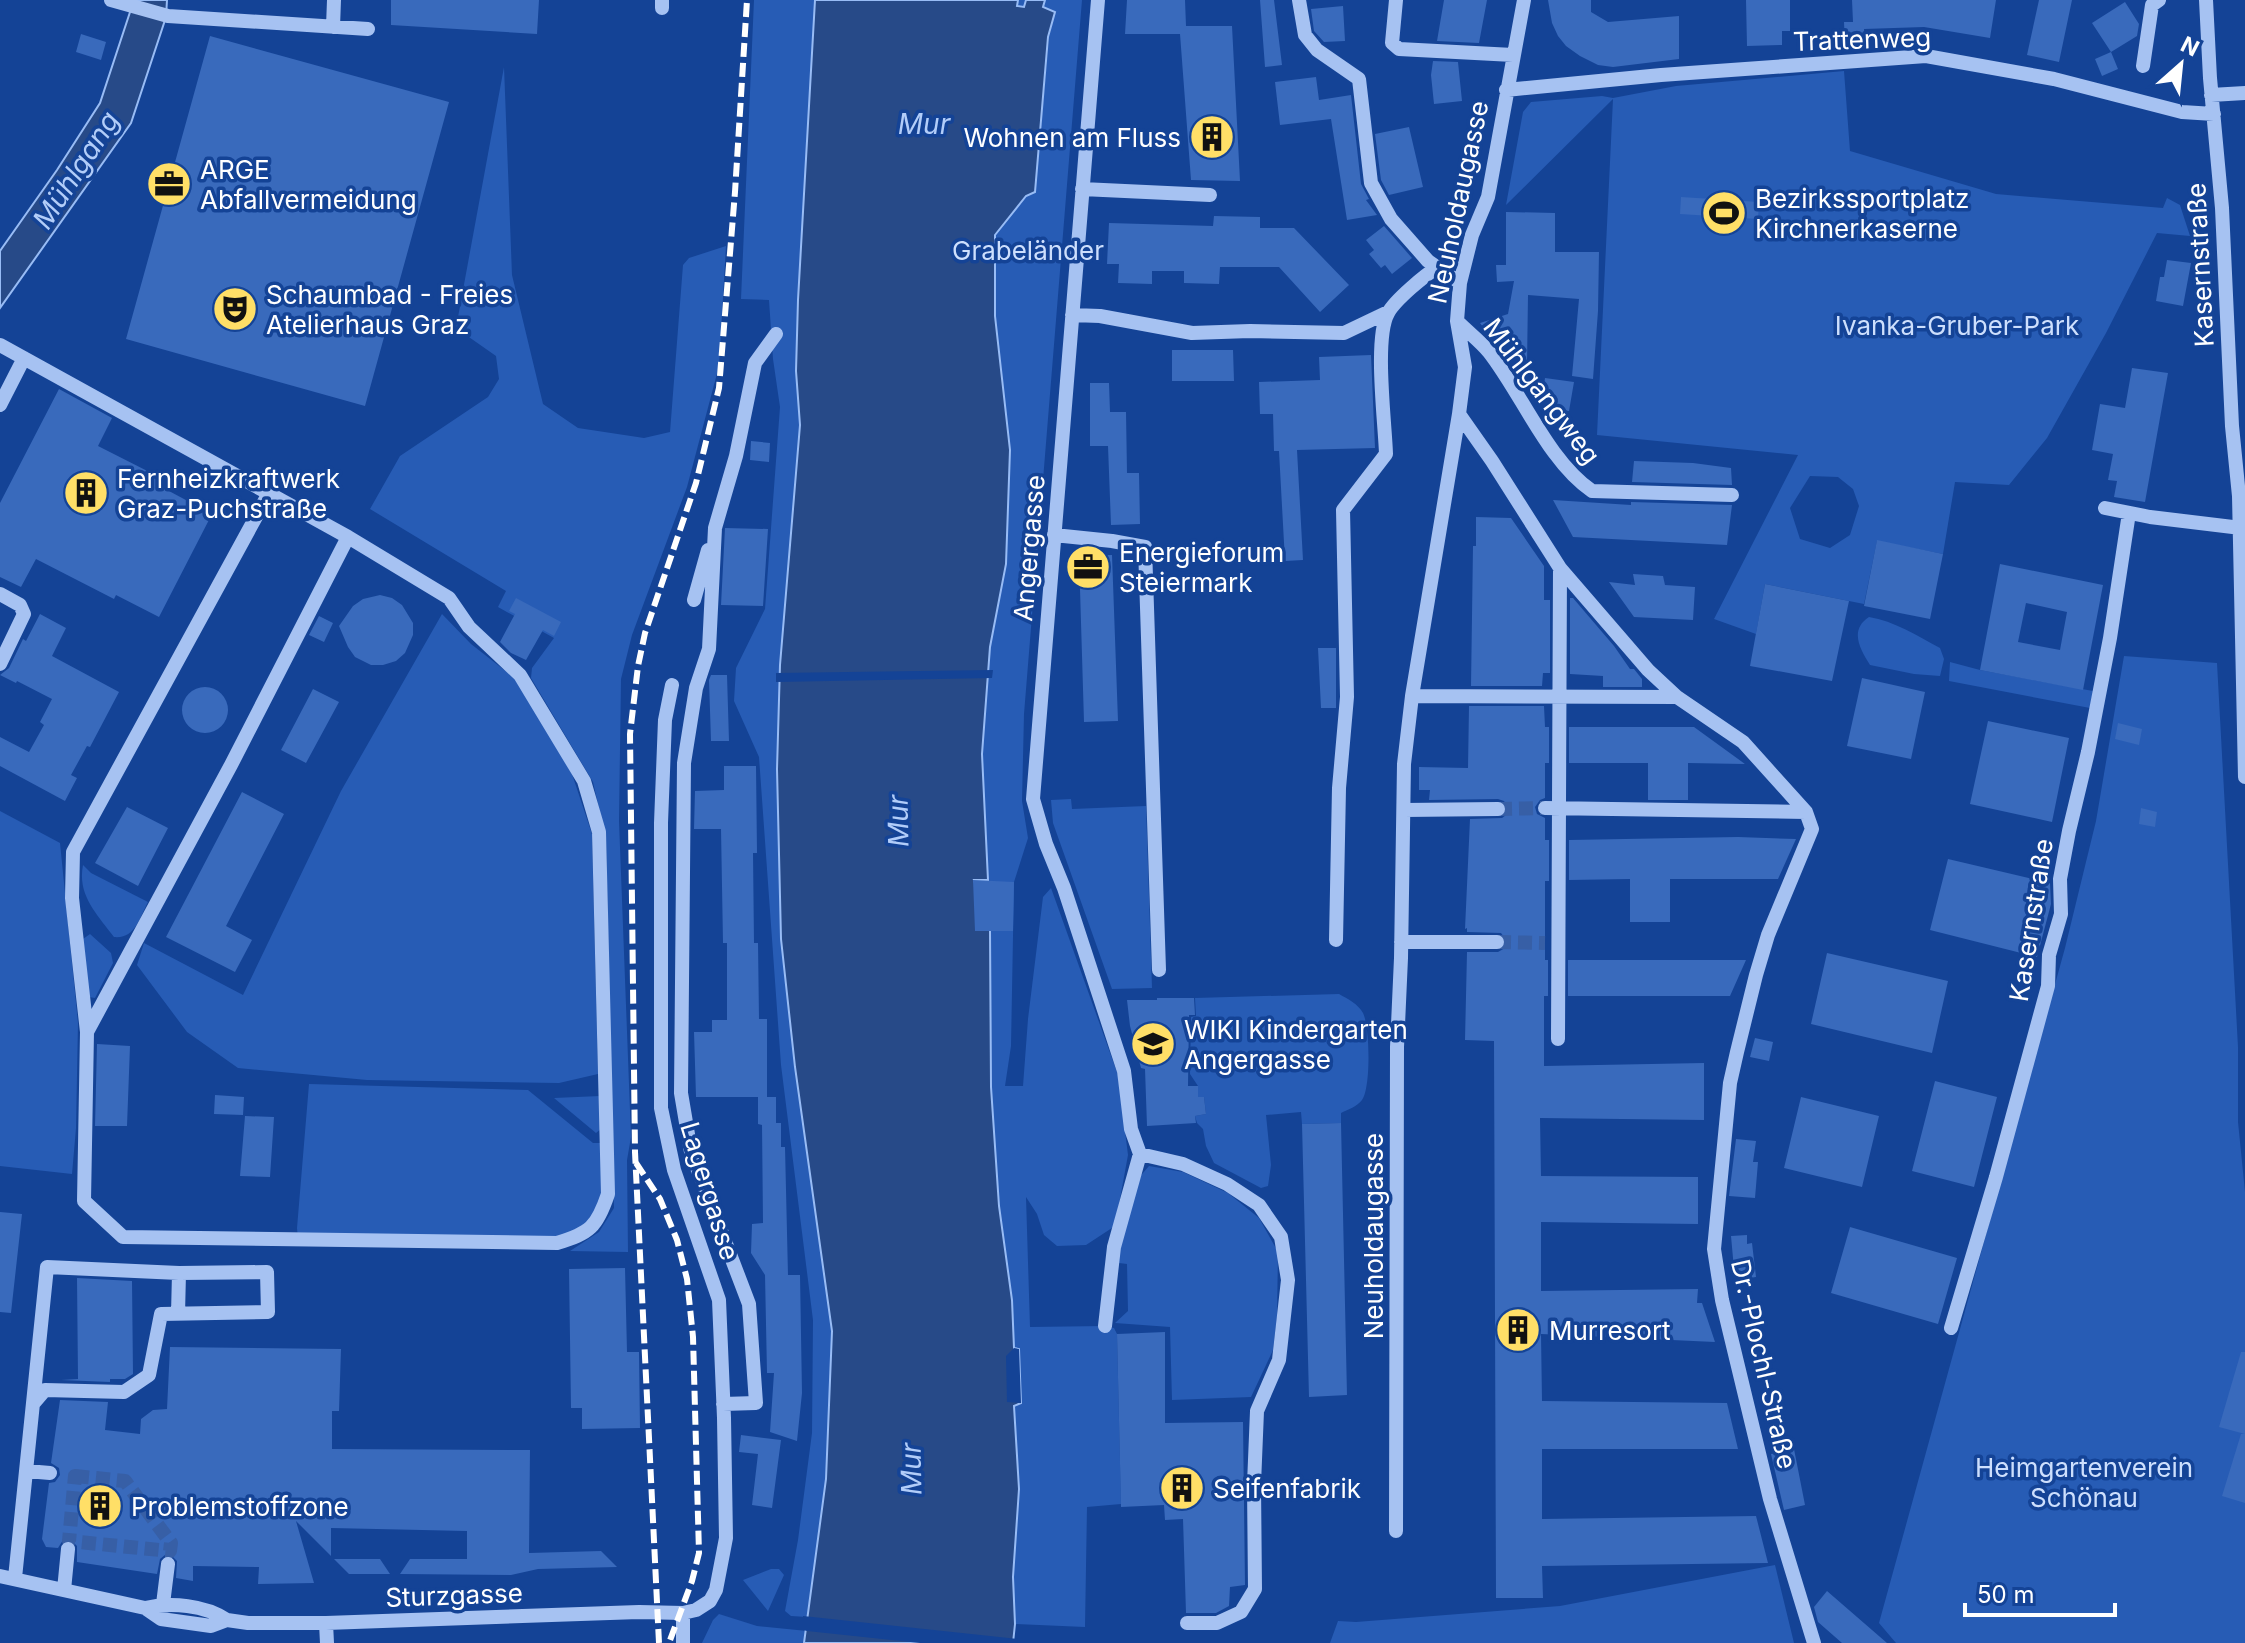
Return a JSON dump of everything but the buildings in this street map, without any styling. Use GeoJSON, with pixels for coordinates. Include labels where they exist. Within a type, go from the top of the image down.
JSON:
{"type":"FeatureCollection","features":[{"type":"Feature","properties":{"kind":"street"},"geometry":{"type":"LineString","coordinates":[[111,0],[168,16],[368,29]]}},
{"type":"Feature","properties":{"kind":"street"},"geometry":{"type":"LineString","coordinates":[[333,27],[334,0]]}},
{"type":"Feature","properties":{"kind":"street","name":"Angergasse"},"geometry":{"type":"LineString","coordinates":[[1098,0],[1033,799],[1120,1056],[1131,1129],[1140,1154]]}},
{"type":"Feature","properties":{"kind":"street"},"geometry":{"type":"LineString","coordinates":[[1299,0],[1305,35],[1317,50],[1359,79],[1371,183],[1391,219],[1428,261],[1460,283]]}},
{"type":"Feature","properties":{"kind":"street"},"geometry":{"type":"LineString","coordinates":[[1396,0],[1392,43],[1399,49],[1513,55]]}},
{"type":"Feature","properties":{"kind":"street","name":"Neuholdaugasse"},"geometry":{"type":"LineString","coordinates":[[1396,1531],[1397,1047],[1404,764],[1412,696],[1465,367],[1457,321],[1460,283],[1472,235],[1488,197],[1524,0]]}},
{"type":"Feature","properties":{"kind":"street"},"geometry":{"type":"LineString","coordinates":[[2143,66],[2152,5],[2159,0]]}},
{"type":"Feature","properties":{"kind":"street","name":"Kasernstraße"},"geometry":{"type":"LineString","coordinates":[[2206,0],[2223,220],[2232,426],[2241,528],[2245,777]]}},
{"type":"Feature","properties":{"kind":"street","name":"Trattenweg"},"geometry":{"type":"LineString","coordinates":[[1506,90],[1661,75],[1926,56],[2054,79],[2182,112],[2214,114]]}},
{"type":"Feature","properties":{"kind":"street"},"geometry":{"type":"LineString","coordinates":[[2211,95],[2245,93]]}},
{"type":"Feature","properties":{"kind":"street"},"geometry":{"type":"LineString","coordinates":[[1082,189],[1210,195]]}},
{"type":"Feature","properties":{"kind":"street"},"geometry":{"type":"LineString","coordinates":[[1072,315],[1100,316],[1192,333],[1344,333],[1388,312],[1424,275],[1438,267]]}},
{"type":"Feature","properties":{"kind":"street"},"geometry":{"type":"LineString","coordinates":[[1336,940],[1339,788],[1347,697],[1343,510],[1386,454],[1380,339],[1388,312]]}},
{"type":"Feature","properties":{"kind":"street","name":"Mühlgangweg"},"geometry":{"type":"LineString","coordinates":[[1457,321],[1489,352],[1555,452],[1579,482],[1592,491],[1732,495]]}},
{"type":"Feature","properties":{"kind":"street"},"geometry":{"type":"LineString","coordinates":[[694,600],[736,456],[755,363],[776,334]]}},
{"type":"Feature","properties":{"kind":"street"},"geometry":{"type":"LineString","coordinates":[[0,345],[269,493],[348,537],[449,598],[469,627],[520,675],[584,781],[599,832],[608,1194],[600,1216],[582,1235],[557,1243],[123,1237],[84,1201],[87,1032],[72,898],[73,852],[269,493]]}},
{"type":"Feature","properties":{"kind":"street"},"geometry":{"type":"LineString","coordinates":[[0,405],[24,358]]}},
{"type":"Feature","properties":{"kind":"street"},"geometry":{"type":"LineString","coordinates":[[1459,414],[1560,568],[1648,670],[1677,697],[1743,742],[1806,812]]}},
{"type":"Feature","properties":{"kind":"street"},"geometry":{"type":"LineString","coordinates":[[2105,508],[2241,528]]}},
{"type":"Feature","properties":{"kind":"street","name":"Kasernstraße"},"geometry":{"type":"LineString","coordinates":[[1951,1328],[2048,986],[2049,955],[2061,914],[2060,879],[2110,638],[2129,513]]}},
{"type":"Feature","properties":{"kind":"street"},"geometry":{"type":"LineString","coordinates":[[715,528],[709,649],[696,688],[684,763],[681,1093],[691,1152],[749,1304],[756,1403],[723,1404]]}},
{"type":"Feature","properties":{"kind":"street"},"geometry":{"type":"LineString","coordinates":[[1054,535],[1145,547],[1159,970]]}},
{"type":"Feature","properties":{"kind":"street"},"geometry":{"type":"LineString","coordinates":[[87,1032],[231,765],[348,537]]}},
{"type":"Feature","properties":{"kind":"street"},"geometry":{"type":"LineString","coordinates":[[1558,1039],[1551,808],[1559,696],[1560,568]]}},
{"type":"Feature","properties":{"kind":"street"},"geometry":{"type":"LineString","coordinates":[[0,594],[20,605],[24,614],[0,664]]}},
{"type":"Feature","properties":{"kind":"street","name":"Lagergasse"},"geometry":{"type":"LineString","coordinates":[[672,685],[665,720],[661,1108],[674,1170],[719,1300],[726,1538],[716,1590],[710,1601],[696,1610],[683,1613]]}},
{"type":"Feature","properties":{"kind":"street"},"geometry":{"type":"LineString","coordinates":[[1412,696],[1677,697]]}},
{"type":"Feature","properties":{"kind":"street"},"geometry":{"type":"LineString","coordinates":[[1551,808],[1806,812]]}},
{"type":"Feature","properties":{"kind":"street"},"geometry":{"type":"LineString","coordinates":[[1404,810],[1498,809]]}},
{"type":"Feature","properties":{"kind":"street","name":"Dr.-Plochl-Straße"},"geometry":{"type":"LineString","coordinates":[[1806,812],[1812,829],[1768,935],[1730,1083],[1714,1249],[1722,1300],[1770,1499],[1814,1643]]}},
{"type":"Feature","properties":{"kind":"street"},"geometry":{"type":"LineString","coordinates":[[661,918],[682,919]]}},
{"type":"Feature","properties":{"kind":"street"},"geometry":{"type":"LineString","coordinates":[[1401,942],[1497,942]]}},
{"type":"Feature","properties":{"kind":"street"},"geometry":{"type":"LineString","coordinates":[[1105,1326],[1114,1247],[1140,1154],[1183,1164],[1227,1184],[1259,1205],[1281,1237],[1288,1280],[1279,1360],[1257,1411],[1255,1589],[1241,1612],[1217,1623],[1187,1623]]}},
{"type":"Feature","properties":{"kind":"street"},"geometry":{"type":"LineString","coordinates":[[7,1577],[20,1533],[27,1471],[33,1404],[47,1267],[179,1273],[267,1272],[268,1312],[161,1314],[149,1375],[124,1392],[45,1390],[33,1404]]}},
{"type":"Feature","properties":{"kind":"street"},"geometry":{"type":"LineString","coordinates":[[178,1314],[179,1273]]}},
{"type":"Feature","properties":{"kind":"street"},"geometry":{"type":"LineString","coordinates":[[27,1471],[50,1473]]}},
{"type":"Feature","properties":{"kind":"street"},"geometry":{"type":"LineString","coordinates":[[64,1590],[68,1549]]}},
{"type":"Feature","properties":{"kind":"street"},"geometry":{"type":"LineString","coordinates":[[163,1604],[168,1564]]}},
{"type":"Feature","properties":{"kind":"street","name":"Sturzgasse"},"geometry":{"type":"LineString","coordinates":[[7,1577],[145,1608],[161,1619],[211,1626],[227,1620]]}},
{"type":"Feature","properties":{"kind":"street","name":"Sturzgasse"},"geometry":{"type":"LineString","coordinates":[[145,1608],[163,1604],[213,1611],[227,1620],[248,1623],[683,1613]]}},
{"type":"Feature","properties":{"kind":"street"},"geometry":{"type":"LineString","coordinates":[[683,1613],[683,1643]]}},
{"type":"Feature","properties":{"kind":"street"},"geometry":{"type":"LineString","coordinates":[[326,1623],[327,1643]]}},
{"type":"Feature","properties":{"kind":"green space"},"geometry":{"type":"Polygon","coordinates":[[[754,0],[815,0],[798,300],[796,371],[800,425],[780,665],[777,769],[781,939],[795,1067],[832,1331],[826,1479],[807,1617],[791,1616],[785,1611],[812,1433],[813,1320],[781,1065],[759,757],[734,701],[736,668],[765,609],[780,407],[769,300],[741,299],[754,0]]]}},
{"type":"Feature","properties":{"kind":"green space","name":"Grabeländer"},"geometry":{"type":"Polygon","coordinates":[[[1016,0],[1082,0],[1024,714],[1022,801],[1028,838],[1014,882],[1011,1046],[1005,1086],[1023,1086],[1043,897],[1051,888],[1118,1075],[1128,1155],[1115,1226],[1086,1245],[1057,1246],[1044,1235],[1037,1214],[1026,1197],[1030,1327],[1105,1326],[1114,1328],[1117,1334],[1121,1504],[1087,1507],[1085,1627],[1015,1624],[1013,1577],[1019,1489],[1014,1406],[1021,1403],[1019,1350],[1014,1348],[1012,1300],[999,1206],[991,1087],[988,880],[982,754],[990,647],[1006,564],[1010,450],[995,316],[995,235],[1026,196],[1035,192],[1049,37],[1055,12],[1020,8],[1016,0]]]}},
{"type":"Feature","properties":{"kind":"green space"},"geometry":{"type":"Polygon","coordinates":[[[504,67],[512,275],[543,404],[578,428],[644,438],[670,432],[683,265],[689,258],[726,246],[719,366],[687,487],[632,635],[621,679],[619,821],[631,1137],[627,1160],[628,1252],[570,1251],[599,1232],[614,1208],[606,839],[593,782],[531,678],[532,668],[554,638],[498,607],[506,591],[370,509],[400,456],[488,397],[499,379],[496,356],[456,328],[504,67]]]}},
{"type":"Feature","properties":{"kind":"green space","name":"Ivanka-Gruber-Park"},"geometry":{"type":"Polygon","coordinates":[[[1844,71],[1850,151],[1996,194],[2163,208],[2167,198],[2180,205],[2190,236],[2157,233],[2047,438],[2009,485],[1955,482],[1943,554],[1877,541],[1864,604],[1765,584],[1756,634],[1714,619],[1798,455],[1597,435],[1613,99],[1506,205],[1523,112],[1531,102],[1602,96],[1613,98],[1676,86],[1844,71]],[[1810,476],[1790,508],[1800,539],[1830,548],[1850,535],[1859,506],[1853,489],[1838,477],[1810,476]]]}},
{"type":"Feature","properties":{"kind":"green space"},"geometry":{"type":"Polygon","coordinates":[[[442,614],[471,644],[521,683],[572,774],[592,834],[598,1074],[559,1083],[367,1080],[238,1068],[187,1032],[137,965],[144,943],[243,995],[341,791],[442,614]]]}},
{"type":"Feature","properties":{"kind":"green space"},"geometry":{"type":"Polygon","coordinates":[[[1869,617],[1897,625],[1940,648],[1944,659],[1940,676],[1870,665],[1858,640],[1859,628],[1869,617]]]}},
{"type":"Feature","properties":{"kind":"green space","name":"Heimgartenverein Schönau"},"geometry":{"type":"Polygon","coordinates":[[[2124,656],[2217,663],[2238,1047],[2238,1122],[2245,1192],[2245,1643],[1896,1643],[1879,1623],[2065,948],[2096,821],[2124,656]]]}},
{"type":"Feature","properties":{"kind":"green space"},"geometry":{"type":"Polygon","coordinates":[[[1950,662],[2093,691],[2090,708],[1949,681],[1950,662]]]}},
{"type":"Feature","properties":{"kind":"green space"},"geometry":{"type":"Polygon","coordinates":[[[1071,799],[1072,809],[1146,806],[1152,988],[1112,989],[1053,823],[1051,800],[1071,799]]]}},
{"type":"Feature","properties":{"kind":"green space"},"geometry":{"type":"Polygon","coordinates":[[[0,811],[60,843],[78,1023],[72,1174],[0,1166],[0,811]]]}},
{"type":"Feature","properties":{"kind":"green space"},"geometry":{"type":"Polygon","coordinates":[[[83,865],[91,873],[148,902],[136,927],[127,935],[114,937],[95,912],[83,886],[83,865]]]}},
{"type":"Feature","properties":{"kind":"green space"},"geometry":{"type":"Polygon","coordinates":[[[90,934],[111,953],[113,963],[95,998],[89,997],[83,939],[90,934]]]}},
{"type":"Feature","properties":{"kind":"green space"},"geometry":{"type":"Polygon","coordinates":[[[1339,994],[1358,1007],[1365,1020],[1368,1071],[1362,1100],[1341,1113],[1341,1123],[1302,1124],[1301,1112],[1266,1115],[1271,1165],[1268,1186],[1261,1188],[1214,1163],[1203,1129],[1195,1116],[1206,1114],[1204,1097],[1198,1097],[1198,1086],[1190,1074],[1191,1017],[1196,1016],[1195,998],[1339,994]]]}},
{"type":"Feature","properties":{"kind":"green space"},"geometry":{"type":"Polygon","coordinates":[[[309,1084],[528,1090],[593,1143],[607,1143],[600,1216],[557,1243],[298,1239],[309,1084]]]}},
{"type":"Feature","properties":{"kind":"green space"},"geometry":{"type":"Polygon","coordinates":[[[600,1096],[602,1128],[596,1133],[554,1098],[600,1096]]]}},
{"type":"Feature","properties":{"kind":"green space"},"geometry":{"type":"Polygon","coordinates":[[[1149,1166],[1183,1172],[1228,1193],[1259,1218],[1278,1252],[1273,1350],[1251,1397],[1172,1400],[1170,1327],[1115,1323],[1128,1311],[1127,1264],[1119,1263],[1116,1255],[1136,1181],[1149,1166]]]}},
{"type":"Feature","properties":{"kind":"green space"},"geometry":{"type":"Polygon","coordinates":[[[1775,1565],[1794,1643],[1330,1643],[1338,1621],[1560,1606],[1775,1565]]]}},
{"type":"Feature","properties":{"kind":"green space"},"geometry":{"type":"Polygon","coordinates":[[[779,1569],[784,1575],[768,1611],[743,1580],[779,1569]]]}},
{"type":"Feature","properties":{"kind":"green space"},"geometry":{"type":"Polygon","coordinates":[[[719,1614],[757,1626],[807,1631],[804,1643],[702,1643],[719,1614]]]}},
{"type":"Feature","properties":{"kind":"water","name":"Mühlgang"},"geometry":{"type":"Polygon","coordinates":[[[134,0],[167,0],[166,17],[131,123],[0,308],[0,251],[100,103],[134,0]]]}},
{"type":"Feature","properties":{"kind":"water","name":"Mur"},"geometry":{"type":"Polygon","coordinates":[[[815,0],[1018,0],[1017,6],[1024,7],[1026,0],[1045,0],[1043,7],[1055,12],[1048,37],[1035,192],[1026,196],[995,235],[995,316],[1010,450],[1006,564],[990,647],[982,754],[988,880],[974,880],[990,930],[991,1087],[999,1206],[1012,1300],[1014,1348],[1019,1349],[1021,1403],[1014,1406],[1019,1489],[1013,1577],[1013,1643],[804,1643],[826,1479],[832,1331],[795,1067],[781,939],[777,769],[780,665],[800,425],[796,371],[798,300],[815,0]]]}},
{"type":"Feature","properties":{"kind":"pier"},"geometry":{"type":"Polygon","coordinates":[[[993,670],[992,678],[776,682],[776,673],[993,670]]]}},
{"type":"Feature","properties":{"kind":"pier"},"geometry":{"type":"Polygon","coordinates":[[[1014,1348],[1019,1349],[1021,1403],[1007,1402],[1006,1356],[1014,1348]]]}},
{"type":"Feature","properties":{"kind":"pier"},"geometry":{"type":"Polygon","coordinates":[[[803,1616],[1018,1640],[1017,1643],[920,1643],[807,1631],[803,1630],[803,1616]]]}},
{"type":"Feature","properties":{"kind":"tunnel"},"geometry":{"type":"LineString","coordinates":[[1498,809],[1545,808]]}},
{"type":"Feature","properties":{"kind":"tunnel"},"geometry":{"type":"LineString","coordinates":[[1497,942],[1545,943]]}},
{"type":"Feature","properties":{"kind":"tunnel"},"geometry":{"type":"LineString","coordinates":[[75,1476],[125,1481],[171,1543],[170,1551],[69,1541],[75,1476]]}},
{"type":"Feature","properties":{"kind":"railway"},"geometry":{"type":"LineString","coordinates":[[659,1643],[635,1152],[630,734],[645,633],[696,483],[719,388],[747,0]]}},
{"type":"Feature","properties":{"kind":"railway"},"geometry":{"type":"LineString","coordinates":[[636,1163],[660,1199],[677,1240],[687,1279],[693,1337],[699,1553],[669,1643]]}},
{"type":"Feature","properties":{"kind":"place","name":"Wohnen am Fluss"},"geometry":{"type":"Point","coordinates":[1212,137]}},
{"type":"Feature","properties":{"kind":"place","name":"ARGE Abfallvermeidung"},"geometry":{"type":"Point","coordinates":[169,184]}},
{"type":"Feature","properties":{"kind":"place","name":"Bezirkssportplatz Kirchnerkaserne"},"geometry":{"type":"Point","coordinates":[1724,213]}},
{"type":"Feature","properties":{"kind":"place","name":"Schaumbad - Freies Atelierhaus Graz"},"geometry":{"type":"Point","coordinates":[235,309]}},
{"type":"Feature","properties":{"kind":"place","name":"Fernheizkraftwerk Graz-Puchstraße"},"geometry":{"type":"Point","coordinates":[86,493]}},
{"type":"Feature","properties":{"kind":"place","name":"Energieforum Steiermark"},"geometry":{"type":"Point","coordinates":[1088,567]}},
{"type":"Feature","properties":{"kind":"place","name":"WIKI Kindergarten Angergasse"},"geometry":{"type":"Point","coordinates":[1153,1044]}},
{"type":"Feature","properties":{"kind":"place","name":"Murresort"},"geometry":{"type":"Point","coordinates":[1518,1330]}},
{"type":"Feature","properties":{"kind":"place","name":"Seifenfabrik"},"geometry":{"type":"Point","coordinates":[1182,1488]}},
{"type":"Feature","properties":{"kind":"place","name":"Problemstoffzone"},"geometry":{"type":"Point","coordinates":[100,1506]}}]}
